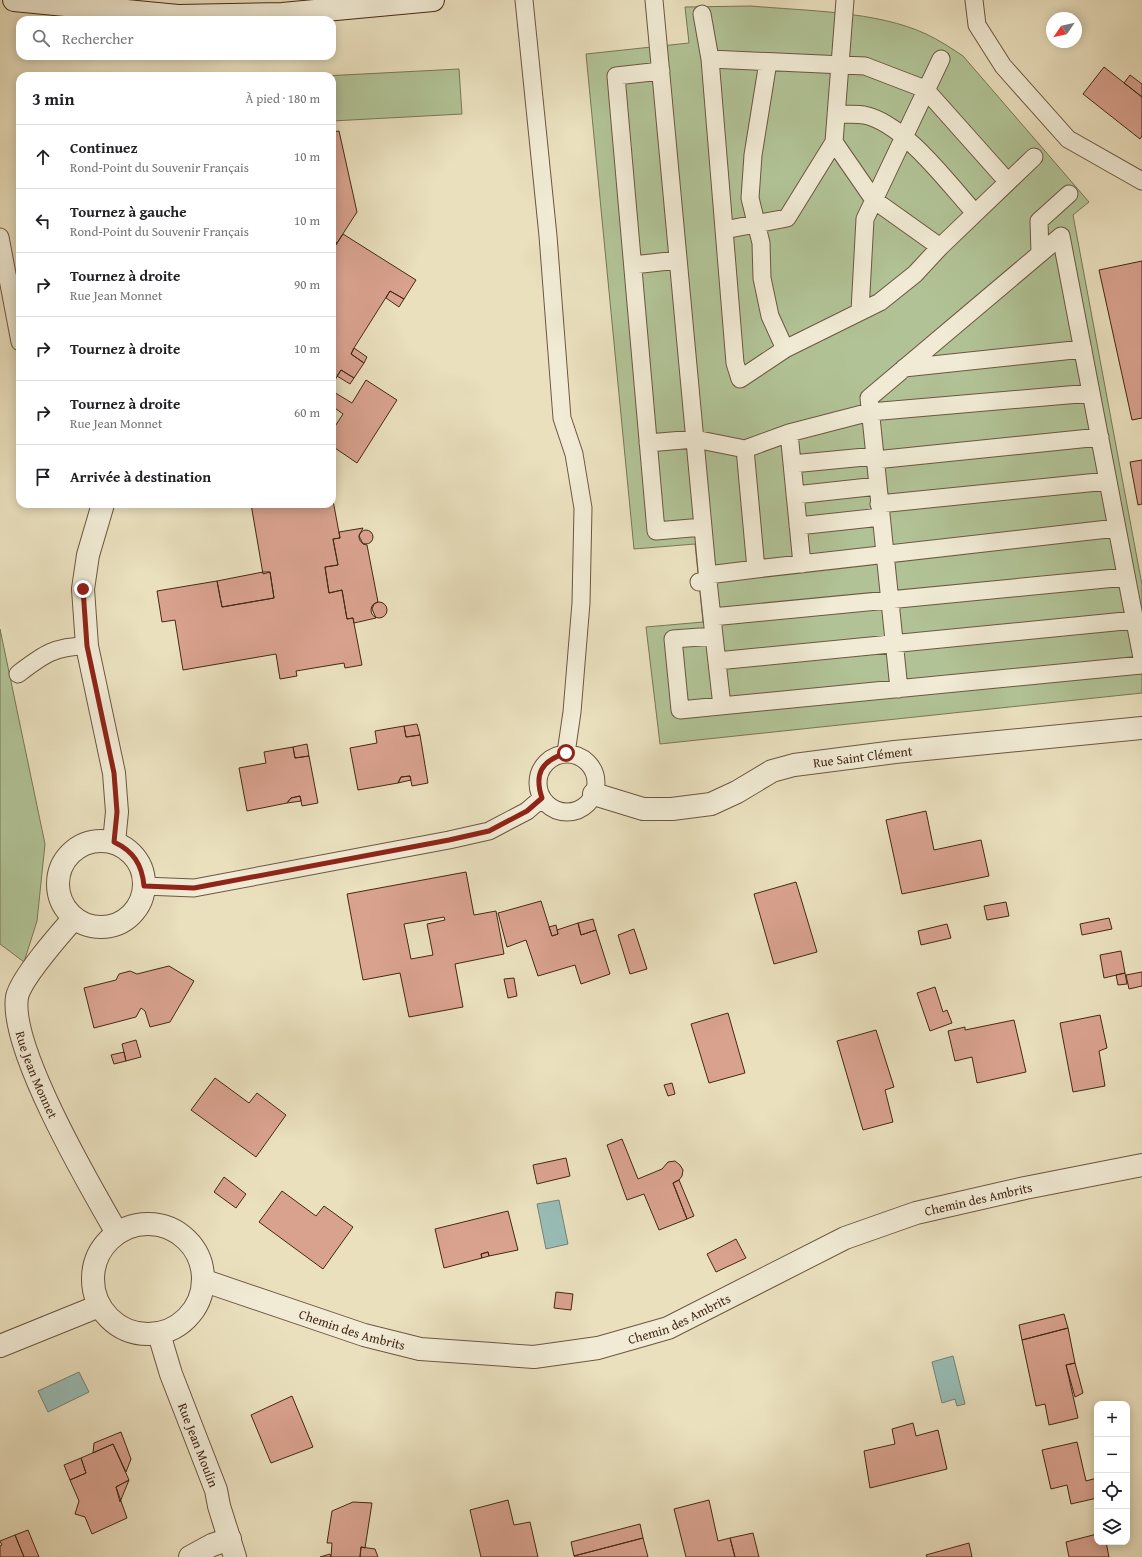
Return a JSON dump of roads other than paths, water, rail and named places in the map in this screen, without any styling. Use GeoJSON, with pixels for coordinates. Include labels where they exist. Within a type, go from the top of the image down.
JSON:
{"type":"FeatureCollection","features":[{"type":"Feature","properties":{"kind":"street"},"geometry":{"type":"LineString","coordinates":[[14,0],[178,16],[282,14],[433,0]]}},
{"type":"Feature","properties":{"kind":"street"},"geometry":{"type":"LineString","coordinates":[[102,508],[88,555],[83,589],[87,646],[114,773],[117,812],[114,842]]}},
{"type":"Feature","properties":{"kind":"street","name":"Rue Saint Clément"},"geometry":{"type":"LineString","coordinates":[[594,794],[643,809],[672,809],[711,804],[737,792],[772,771],[794,765],[895,752],[1142,728]]}},
{"type":"Feature","properties":{"kind":"street"},"geometry":{"type":"LineString","coordinates":[[96,840],[114,842],[124,847],[139,863],[144,886],[141,901],[132,914],[119,924],[103,927],[88,926],[74,918],[62,905],[57,888],[58,872],[67,856],[80,845],[96,840]]}},
{"type":"Feature","properties":{"kind":"street","name":"Rue Jean Monnet"},"geometry":{"type":"LineString","coordinates":[[74,918],[38,962],[17,996],[18,1021],[28,1059],[61,1130],[98,1202],[117,1233]]}},
{"type":"Feature","properties":{"kind":"street","name":"Chemin des Ambrits"},"geometry":{"type":"LineString","coordinates":[[205,1280],[364,1335],[420,1349],[534,1357],[598,1348],[668,1328],[845,1238],[916,1213],[1010,1191],[1142,1165]]}},
{"type":"Feature","properties":{"kind":"street"},"geometry":{"type":"LineString","coordinates":[[151,1223],[168,1227],[184,1236],[196,1250],[205,1280],[199,1302],[190,1317],[176,1328],[159,1334],[135,1334],[114,1324],[99,1306],[93,1290],[93,1269],[96,1258],[105,1244],[117,1233],[133,1226],[151,1223]]}},
{"type":"Feature","properties":{"kind":"street"},"geometry":{"type":"LineString","coordinates":[[0,1346],[99,1306]]}},
{"type":"Feature","properties":{"kind":"street","name":"Rue Jean Moulin"},"geometry":{"type":"LineString","coordinates":[[159,1334],[171,1374],[216,1490],[219,1506],[232,1548]]}},
{"type":"Feature","properties":{"kind":"street"},"geometry":{"type":"LineString","coordinates":[[190,1557],[212,1545],[232,1548]]}},
{"type":"Feature","properties":{"kind":"lane"},"geometry":{"type":"LineString","coordinates":[[524,0],[548,236],[562,418],[574,454],[583,508],[581,603],[572,712],[566,753]]}},
{"type":"Feature","properties":{"kind":"lane"},"geometry":{"type":"LineString","coordinates":[[654,0],[703,527],[705,579],[712,617],[722,706]]}},
{"type":"Feature","properties":{"kind":"lane"},"geometry":{"type":"LineString","coordinates":[[724,230],[787,218],[834,142],[845,0]]}},
{"type":"Feature","properties":{"kind":"lane"},"geometry":{"type":"LineString","coordinates":[[974,0],[977,26],[1003,66],[1068,139],[1142,181]]}},
{"type":"Feature","properties":{"kind":"lane"},"geometry":{"type":"LineString","coordinates":[[702,14],[710,59],[735,363],[740,379],[785,349],[880,302],[915,274],[940,247],[1034,157]]}},
{"type":"Feature","properties":{"kind":"lane"},"geometry":{"type":"LineString","coordinates":[[710,59],[865,66],[925,90],[1008,181]]}},
{"type":"Feature","properties":{"kind":"lane"},"geometry":{"type":"LineString","coordinates":[[860,311],[865,219],[941,59]]}},
{"type":"Feature","properties":{"kind":"lane"},"geometry":{"type":"LineString","coordinates":[[768,62],[753,155],[750,198],[761,243],[762,278],[770,316],[785,349]]}},
{"type":"Feature","properties":{"kind":"lane"},"geometry":{"type":"LineString","coordinates":[[661,71],[616,76],[656,531],[703,527]]}},
{"type":"Feature","properties":{"kind":"lane"},"geometry":{"type":"LineString","coordinates":[[836,114],[864,115],[888,124],[904,135],[976,213]]}},
{"type":"Feature","properties":{"kind":"lane"},"geometry":{"type":"LineString","coordinates":[[834,142],[874,200],[940,247]]}},
{"type":"Feature","properties":{"kind":"lane"},"geometry":{"type":"LineString","coordinates":[[1040,254],[1039,221],[1069,194]]}},
{"type":"Feature","properties":{"kind":"lane"},"geometry":{"type":"LineString","coordinates":[[899,689],[868,398],[1061,236],[1142,658]]}},
{"type":"Feature","properties":{"kind":"lane"},"geometry":{"type":"LineString","coordinates":[[0,237],[16,321]]}},
{"type":"Feature","properties":{"kind":"lane"},"geometry":{"type":"LineString","coordinates":[[633,265],[678,260]]}},
{"type":"Feature","properties":{"kind":"lane"},"geometry":{"type":"LineString","coordinates":[[904,368],[1083,349]]}},
{"type":"Feature","properties":{"kind":"lane"},"geometry":{"type":"LineString","coordinates":[[648,443],[695,439],[745,449],[789,433],[870,412],[1091,392]]}},
{"type":"Feature","properties":{"kind":"lane"},"geometry":{"type":"LineString","coordinates":[[789,433],[802,564]]}},
{"type":"Feature","properties":{"kind":"lane"},"geometry":{"type":"LineString","coordinates":[[792,464],[875,458],[1100,437]]}},
{"type":"Feature","properties":{"kind":"lane"},"geometry":{"type":"LineString","coordinates":[[745,449],[756,569]]}},
{"type":"Feature","properties":{"kind":"lane"},"geometry":{"type":"LineString","coordinates":[[798,526],[880,511],[1108,481]]}},
{"type":"Feature","properties":{"kind":"lane"},"geometry":{"type":"LineString","coordinates":[[795,494],[878,486]]}},
{"type":"Feature","properties":{"kind":"lane"},"geometry":{"type":"LineString","coordinates":[[705,579],[756,569],[1117,528]]}},
{"type":"Feature","properties":{"kind":"lane"},"geometry":{"type":"LineString","coordinates":[[712,617],[1126,577]]}},
{"type":"Feature","properties":{"kind":"lane"},"geometry":{"type":"LineString","coordinates":[[717,661],[1135,620]]}},
{"type":"Feature","properties":{"kind":"lane"},"geometry":{"type":"LineString","coordinates":[[714,636],[673,639],[680,710],[1142,665]]}},
{"type":"Feature","properties":{"kind":"lane"},"geometry":{"type":"LineString","coordinates":[[18,674],[43,655],[68,646],[87,646]]}},
{"type":"Feature","properties":{"kind":"lane"},"geometry":{"type":"LineString","coordinates":[[566,753],[581,757],[592,767],[597,782],[594,794],[583,808],[568,812],[553,809],[542,798],[538,784],[541,769],[552,758],[566,753]]}},
{"type":"Feature","properties":{"kind":"lane"},"geometry":{"type":"LineString","coordinates":[[144,886],[194,888],[449,840],[489,831],[527,811],[542,798]]}},
{"type":"Feature","properties":{"kind":"water"},"geometry":{"type":"Polygon","coordinates":[[[559,1200],[568,1244],[546,1249],[537,1204],[559,1200]]]}},
{"type":"Feature","properties":{"kind":"water"},"geometry":{"type":"Polygon","coordinates":[[[953,1356],[965,1404],[957,1406],[955,1399],[942,1403],[932,1362],[953,1356]]]}},
{"type":"Feature","properties":{"kind":"water"},"geometry":{"type":"Polygon","coordinates":[[[79,1372],[89,1392],[48,1412],[38,1391],[79,1372]]]}}]}
